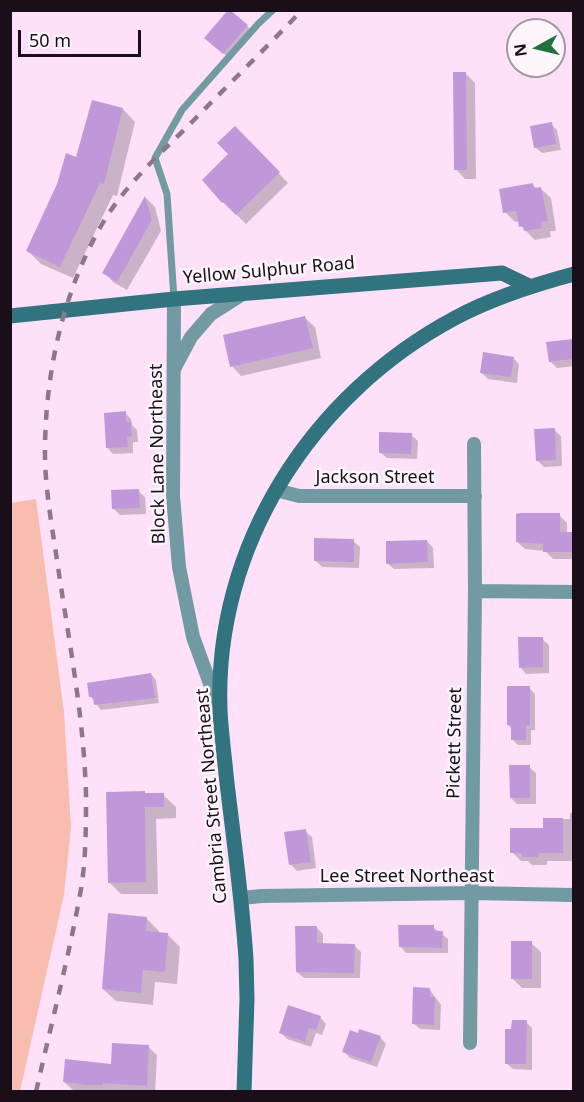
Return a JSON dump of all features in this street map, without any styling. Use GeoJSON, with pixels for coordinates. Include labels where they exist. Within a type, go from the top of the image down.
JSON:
{"type":"FeatureCollection","features":[{"type":"Feature","properties":{"kind":"main road","name":"Yellow Sulphur Road"},"geometry":{"type":"LineString","coordinates":[[10,316],[174,299],[502,273],[529,286]]}},
{"type":"Feature","properties":{"kind":"main road","name":"Cambria Street Northeast"},"geometry":{"type":"LineString","coordinates":[[244,1092],[247,999],[241,898],[220,711],[223,651],[235,587],[253,535],[294,460],[319,427],[366,379],[396,354],[457,317],[529,286],[573,274]]}},
{"type":"Feature","properties":{"kind":"street"},"geometry":{"type":"LineString","coordinates":[[174,371],[191,337],[212,314],[244,293]]}},
{"type":"Feature","properties":{"kind":"street","name":"Block Lane Northeast"},"geometry":{"type":"LineString","coordinates":[[174,299],[173,496],[179,567],[193,637],[220,711]]}},
{"type":"Feature","properties":{"kind":"street","name":"Pickett Street"},"geometry":{"type":"LineString","coordinates":[[470,1043],[475,591],[474,444]]}},
{"type":"Feature","properties":{"kind":"street","name":"Jackson Street"},"geometry":{"type":"LineString","coordinates":[[276,490],[299,496],[475,496]]}},
{"type":"Feature","properties":{"kind":"street"},"geometry":{"type":"LineString","coordinates":[[475,591],[573,592]]}},
{"type":"Feature","properties":{"kind":"street","name":"Lee Street Northeast"},"geometry":{"type":"LineString","coordinates":[[241,898],[471,893],[573,895]]}},
{"type":"Feature","properties":{"kind":"lane"},"geometry":{"type":"LineString","coordinates":[[174,299],[167,194],[156,158],[182,110],[273,10]]}},
{"type":"Feature","properties":{"kind":"shaded area"},"geometry":{"type":"Polygon","coordinates":[[[36,499],[64,712],[71,827],[64,895],[20,1091],[11,1092],[10,503],[36,499]]]}},
{"type":"Feature","properties":{"kind":"building"},"geometry":{"type":"Polygon","coordinates":[[[228,10],[248,25],[223,54],[204,38],[228,10]]]}},
{"type":"Feature","properties":{"kind":"building"},"geometry":{"type":"Polygon","coordinates":[[[453,72],[466,72],[467,170],[454,170],[453,72]]]}},
{"type":"Feature","properties":{"kind":"building"},"geometry":{"type":"Polygon","coordinates":[[[92,100],[123,108],[104,184],[100,183],[60,267],[26,251],[57,184],[66,153],[76,157],[92,100]]]}},
{"type":"Feature","properties":{"kind":"building"},"geometry":{"type":"Polygon","coordinates":[[[552,122],[556,144],[534,148],[530,126],[552,122]]]}},
{"type":"Feature","properties":{"kind":"building"},"geometry":{"type":"Polygon","coordinates":[[[235,126],[280,172],[236,215],[202,180],[228,154],[217,143],[235,126]]]}},
{"type":"Feature","properties":{"kind":"building"},"geometry":{"type":"Polygon","coordinates":[[[533,183],[534,188],[541,187],[548,221],[541,222],[542,228],[524,231],[523,226],[519,227],[516,211],[503,213],[499,189],[533,183]]]}},
{"type":"Feature","properties":{"kind":"building"},"geometry":{"type":"Polygon","coordinates":[[[145,196],[152,220],[117,282],[102,273],[145,196]]]}},
{"type":"Feature","properties":{"kind":"building"},"geometry":{"type":"Polygon","coordinates":[[[305,316],[313,348],[230,367],[223,335],[305,316]]]}},
{"type":"Feature","properties":{"kind":"building"},"geometry":{"type":"Polygon","coordinates":[[[573,339],[573,359],[549,362],[546,342],[573,339]]]}},
{"type":"Feature","properties":{"kind":"building"},"geometry":{"type":"Polygon","coordinates":[[[483,352],[514,357],[511,377],[480,373],[483,352]]]}},
{"type":"Feature","properties":{"kind":"building"},"geometry":{"type":"Polygon","coordinates":[[[126,411],[126,422],[131,422],[132,436],[127,437],[128,447],[106,448],[104,413],[126,411]]]}},
{"type":"Feature","properties":{"kind":"building"},"geometry":{"type":"Polygon","coordinates":[[[555,428],[556,460],[536,461],[534,429],[555,428]]]}},
{"type":"Feature","properties":{"kind":"building"},"geometry":{"type":"Polygon","coordinates":[[[379,432],[412,433],[411,454],[379,453],[379,432]]]}},
{"type":"Feature","properties":{"kind":"building"},"geometry":{"type":"Polygon","coordinates":[[[139,489],[140,508],[112,509],[111,490],[139,489]]]}},
{"type":"Feature","properties":{"kind":"building"},"geometry":{"type":"Polygon","coordinates":[[[560,513],[560,532],[573,532],[573,552],[543,552],[543,544],[516,542],[516,514],[560,513]]]}},
{"type":"Feature","properties":{"kind":"building"},"geometry":{"type":"Polygon","coordinates":[[[314,538],[354,539],[354,562],[314,561],[314,538]]]}},
{"type":"Feature","properties":{"kind":"building"},"geometry":{"type":"Polygon","coordinates":[[[427,540],[428,562],[386,564],[386,541],[427,540]]]}},
{"type":"Feature","properties":{"kind":"building"},"geometry":{"type":"Polygon","coordinates":[[[518,637],[543,637],[543,667],[519,668],[518,637]]]}},
{"type":"Feature","properties":{"kind":"building"},"geometry":{"type":"Polygon","coordinates":[[[151,673],[155,698],[94,705],[93,697],[89,697],[87,683],[151,673]]]}},
{"type":"Feature","properties":{"kind":"building"},"geometry":{"type":"Polygon","coordinates":[[[507,686],[530,686],[530,725],[526,725],[526,740],[511,740],[511,725],[507,725],[507,686]]]}},
{"type":"Feature","properties":{"kind":"building"},"geometry":{"type":"Polygon","coordinates":[[[509,765],[530,765],[530,798],[510,798],[509,765]]]}},
{"type":"Feature","properties":{"kind":"building"},"geometry":{"type":"Polygon","coordinates":[[[145,791],[145,793],[164,793],[164,807],[145,807],[146,882],[108,883],[106,792],[145,791]]]}},
{"type":"Feature","properties":{"kind":"building"},"geometry":{"type":"Polygon","coordinates":[[[543,818],[563,818],[563,853],[539,853],[538,857],[522,857],[522,853],[510,853],[510,828],[543,828],[543,818]]]}},
{"type":"Feature","properties":{"kind":"building"},"geometry":{"type":"Polygon","coordinates":[[[306,829],[311,862],[289,865],[284,832],[306,829]]]}},
{"type":"Feature","properties":{"kind":"building"},"geometry":{"type":"Polygon","coordinates":[[[108,913],[147,917],[146,931],[168,933],[165,972],[143,970],[141,993],[102,989],[108,913]]]}},
{"type":"Feature","properties":{"kind":"building"},"geometry":{"type":"Polygon","coordinates":[[[398,925],[434,925],[434,931],[443,931],[442,948],[399,947],[398,925]]]}},
{"type":"Feature","properties":{"kind":"building"},"geometry":{"type":"Polygon","coordinates":[[[295,926],[317,926],[317,943],[355,944],[354,973],[296,972],[295,926]]]}},
{"type":"Feature","properties":{"kind":"building"},"geometry":{"type":"Polygon","coordinates":[[[511,941],[532,941],[532,979],[511,979],[511,941]]]}},
{"type":"Feature","properties":{"kind":"building"},"geometry":{"type":"Polygon","coordinates":[[[413,987],[430,988],[430,997],[435,997],[434,1025],[412,1024],[413,987]]]}},
{"type":"Feature","properties":{"kind":"building"},"geometry":{"type":"Polygon","coordinates":[[[288,1005],[321,1016],[316,1030],[309,1028],[305,1042],[279,1033],[288,1005]]]}},
{"type":"Feature","properties":{"kind":"building"},"geometry":{"type":"Polygon","coordinates":[[[512,1020],[527,1020],[526,1064],[505,1064],[505,1029],[511,1029],[512,1020]]]}},
{"type":"Feature","properties":{"kind":"building"},"geometry":{"type":"Polygon","coordinates":[[[359,1029],[381,1036],[371,1062],[342,1052],[350,1030],[358,1033],[359,1029]]]}},
{"type":"Feature","properties":{"kind":"building"},"geometry":{"type":"Polygon","coordinates":[[[112,1043],[149,1045],[147,1086],[103,1083],[103,1085],[87,1085],[63,1082],[65,1059],[111,1064],[112,1043]]]}},
{"type":"Feature","properties":{"kind":"railway"},"geometry":{"type":"LineString","coordinates":[[36,1092],[83,878],[86,830],[82,736],[45,460],[45,430],[52,369],[65,310],[87,253],[101,226],[120,198],[154,160],[302,10]]}}]}
